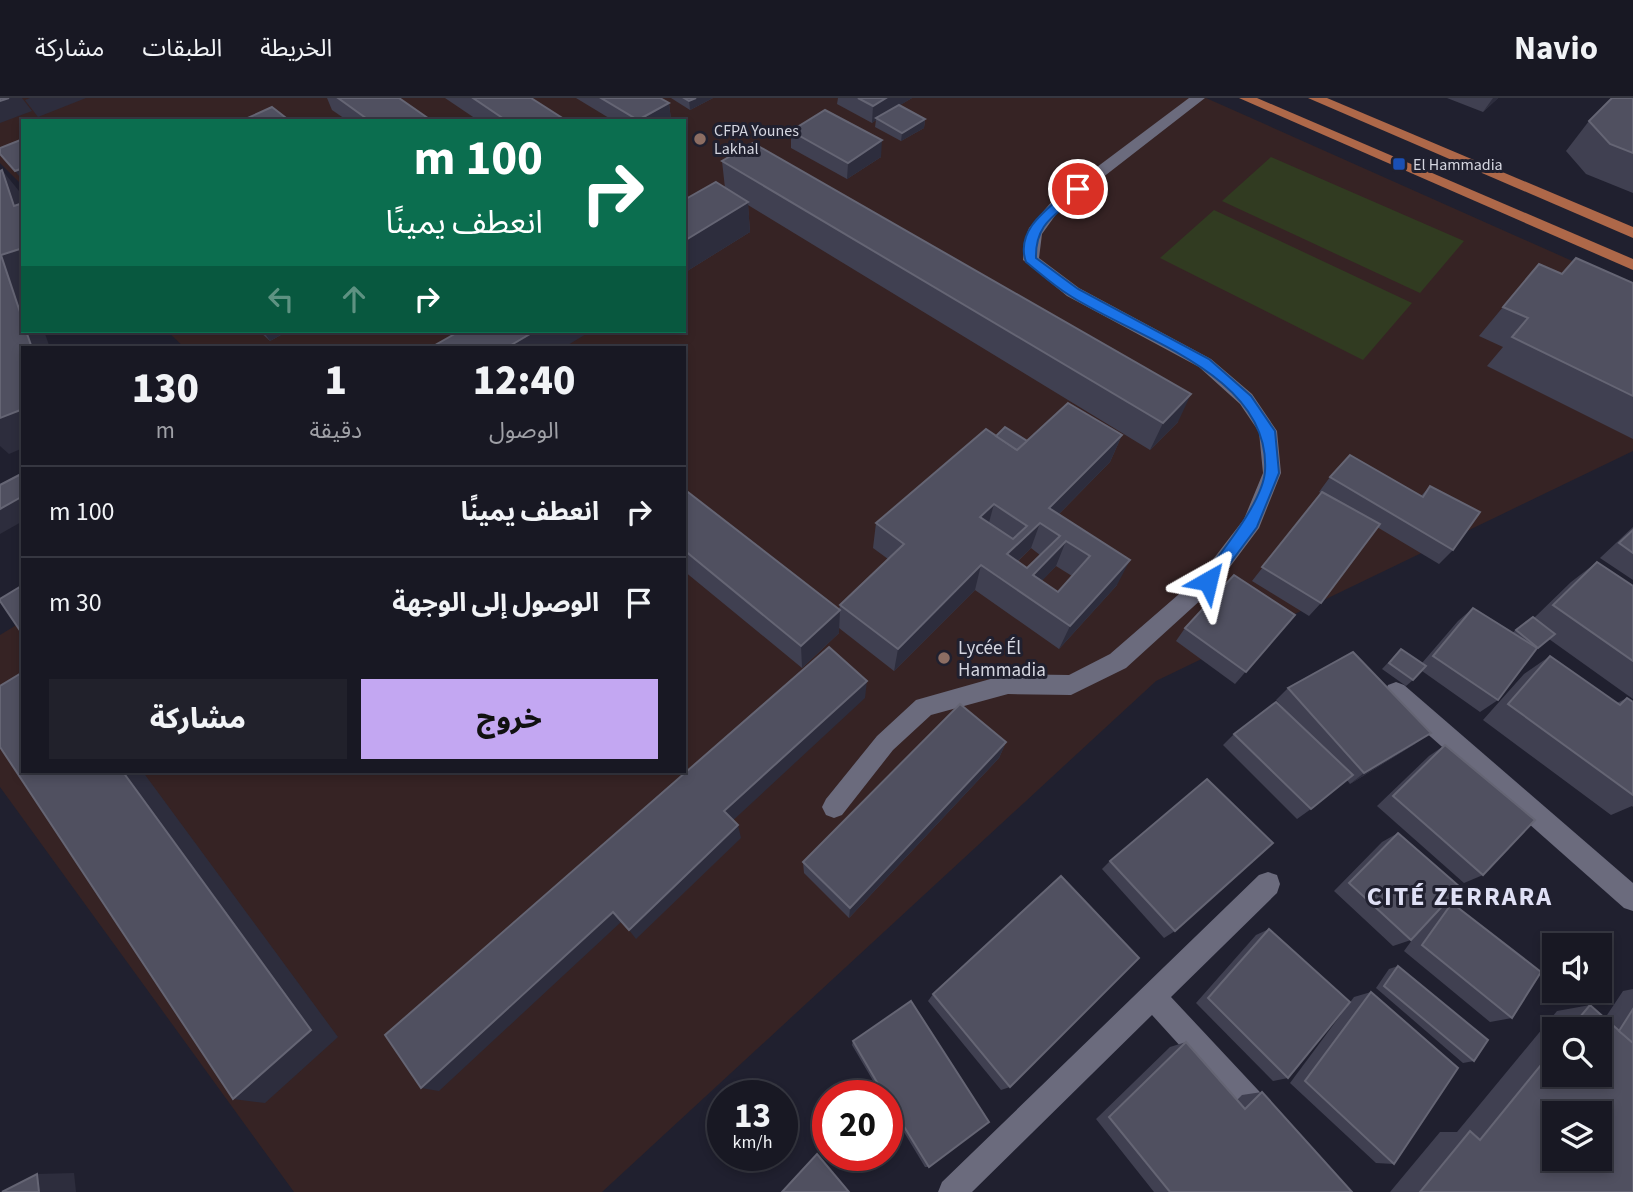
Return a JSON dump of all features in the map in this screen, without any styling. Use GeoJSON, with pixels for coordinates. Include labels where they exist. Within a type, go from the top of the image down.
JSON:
{"type":"FeatureCollection","features":[{"type":"Feature","properties":{"kind":"main road"},"geometry":{"type":"LineString","coordinates":[[1246,98],[1633,265]]}},
{"type":"Feature","properties":{"kind":"main road"},"geometry":{"type":"LineString","coordinates":[[1315,98],[1633,233]]}},
{"type":"Feature","properties":{"kind":"street"},"geometry":{"type":"LineString","coordinates":[[834,807],[885,743],[924,707],[1008,684],[1071,685],[1118,662],[1208,581],[1252,523],[1272,473],[1268,431],[1247,399],[1205,363],[1073,292],[1031,260],[1030,242],[1038,223],[1058,203],[1198,98]]}},
{"type":"Feature","properties":{"kind":"street"},"geometry":{"type":"LineString","coordinates":[[1396,692],[1633,899]]}},
{"type":"Feature","properties":{"kind":"street"},"geometry":{"type":"LineString","coordinates":[[952,1192],[1268,884]]}},
{"type":"Feature","properties":{"kind":"street"},"geometry":{"type":"LineString","coordinates":[[1152,996],[1279,1133]]}},
{"type":"Feature","properties":{"kind":"shaded area","name":"Lycée Él Hammadia"},"geometry":{"type":"Polygon","coordinates":[[[0,98],[1206,98],[1633,288],[1633,451],[1156,681],[723,1080],[707,1080],[707,1095],[602,1192],[294,1192],[0,787],[0,635],[21,622],[21,773],[686,773],[686,346],[183,346],[169,333],[686,333],[686,119],[21,119],[21,184],[0,163],[0,98]]]}},
{"type":"Feature","properties":{"kind":"green space"},"geometry":{"type":"Polygon","coordinates":[[[1271,157],[1464,241],[1420,293],[1222,201],[1271,157]]]}},
{"type":"Feature","properties":{"kind":"green space"},"geometry":{"type":"Polygon","coordinates":[[[1214,210],[1412,303],[1363,360],[1160,258],[1214,210]]]}},
{"type":"Feature","properties":{"kind":"building"},"geometry":{"type":"Polygon","coordinates":[[[338,98],[399,98],[429,119],[367,119],[338,98]]]}},
{"type":"Feature","properties":{"kind":"building"},"geometry":{"type":"Polygon","coordinates":[[[473,98],[531,98],[564,119],[504,119],[473,98]]]}},
{"type":"Feature","properties":{"kind":"building"},"geometry":{"type":"Polygon","coordinates":[[[601,98],[660,98],[669,103],[636,119],[601,98]]]}},
{"type":"Feature","properties":{"kind":"building"},"geometry":{"type":"Polygon","coordinates":[[[858,98],[886,98],[873,106],[858,98]]]}},
{"type":"Feature","properties":{"kind":"building"},"geometry":{"type":"Polygon","coordinates":[[[1612,98],[1633,98],[1633,153],[1610,144],[1589,121],[1612,98]]]}},
{"type":"Feature","properties":{"kind":"building"},"geometry":{"type":"Polygon","coordinates":[[[899,105],[925,119],[902,133],[876,118],[899,105]]]}},
{"type":"Feature","properties":{"kind":"building"},"geometry":{"type":"Polygon","coordinates":[[[272,107],[287,119],[245,119],[272,107]]]}},
{"type":"Feature","properties":{"kind":"building"},"geometry":{"type":"Polygon","coordinates":[[[825,110],[882,140],[848,163],[791,131],[825,110]]]}},
{"type":"Feature","properties":{"kind":"building"},"geometry":{"type":"Polygon","coordinates":[[[21,140],[21,169],[15,171],[0,154],[0,148],[21,140]]]}},
{"type":"Feature","properties":{"kind":"building"},"geometry":{"type":"Polygon","coordinates":[[[753,143],[1191,394],[1163,423],[722,161],[753,143]]]}},
{"type":"Feature","properties":{"kind":"building"},"geometry":{"type":"Polygon","coordinates":[[[2,170],[14,206],[21,204],[21,249],[1,255],[21,315],[21,333],[27,333],[31,346],[21,346],[21,410],[0,418],[0,171],[2,170]]]}},
{"type":"Feature","properties":{"kind":"building"},"geometry":{"type":"Polygon","coordinates":[[[716,182],[748,202],[686,240],[686,199],[716,182]]]}},
{"type":"Feature","properties":{"kind":"building"},"geometry":{"type":"Polygon","coordinates":[[[1576,258],[1633,283],[1633,396],[1512,337],[1528,318],[1503,307],[1539,264],[1562,274],[1576,258]]]}},
{"type":"Feature","properties":{"kind":"building"},"geometry":{"type":"Polygon","coordinates":[[[456,333],[532,333],[509,346],[434,346],[456,333]]]}},
{"type":"Feature","properties":{"kind":"building"},"geometry":{"type":"Polygon","coordinates":[[[1068,403],[1122,435],[1049,508],[1130,560],[1070,626],[981,565],[898,649],[840,605],[904,544],[876,523],[986,429],[1017,450],[1068,403]],[[994,504],[980,517],[1013,539],[1027,526],[994,504]],[[1040,523],[1007,554],[1027,568],[1060,536],[1040,523]],[[1066,541],[1033,575],[1058,592],[1090,556],[1066,541]]]}},
{"type":"Feature","properties":{"kind":"building"},"geometry":{"type":"Polygon","coordinates":[[[1005,427],[1027,441],[1017,450],[996,436],[1005,427]]]}},
{"type":"Feature","properties":{"kind":"building"},"geometry":{"type":"Polygon","coordinates":[[[1350,455],[1423,497],[1430,486],[1480,512],[1453,550],[1330,477],[1350,455]]]}},
{"type":"Feature","properties":{"kind":"building"},"geometry":{"type":"Polygon","coordinates":[[[21,474],[21,497],[0,509],[0,485],[21,474]]]}},
{"type":"Feature","properties":{"kind":"building"},"geometry":{"type":"Polygon","coordinates":[[[686,491],[840,610],[801,646],[686,552],[686,491]]]}},
{"type":"Feature","properties":{"kind":"building"},"geometry":{"type":"Polygon","coordinates":[[[1322,492],[1380,524],[1321,603],[1262,567],[1322,492]]]}},
{"type":"Feature","properties":{"kind":"building"},"geometry":{"type":"Polygon","coordinates":[[[1633,530],[1633,553],[1619,543],[1633,530]]]}},
{"type":"Feature","properties":{"kind":"building"},"geometry":{"type":"Polygon","coordinates":[[[1597,562],[1633,586],[1633,661],[1553,605],[1597,562]]]}},
{"type":"Feature","properties":{"kind":"building"},"geometry":{"type":"Polygon","coordinates":[[[1234,575],[1295,615],[1246,672],[1185,628],[1234,575]]]}},
{"type":"Feature","properties":{"kind":"building"},"geometry":{"type":"Polygon","coordinates":[[[21,586],[21,632],[0,601],[21,586]]]}},
{"type":"Feature","properties":{"kind":"building"},"geometry":{"type":"Polygon","coordinates":[[[1473,608],[1537,648],[1498,700],[1433,656],[1473,608]]]}},
{"type":"Feature","properties":{"kind":"building"},"geometry":{"type":"Polygon","coordinates":[[[1533,617],[1555,634],[1538,648],[1516,630],[1533,617]]]}},
{"type":"Feature","properties":{"kind":"building"},"geometry":{"type":"Polygon","coordinates":[[[829,647],[867,681],[724,811],[738,825],[629,930],[613,912],[421,1088],[385,1035],[829,647]]]}},
{"type":"Feature","properties":{"kind":"building"},"geometry":{"type":"Polygon","coordinates":[[[1401,649],[1426,666],[1413,680],[1389,663],[1401,649]]]}},
{"type":"Feature","properties":{"kind":"building"},"geometry":{"type":"Polygon","coordinates":[[[1353,652],[1431,733],[1364,773],[1288,688],[1353,652]]]}},
{"type":"Feature","properties":{"kind":"building"},"geometry":{"type":"Polygon","coordinates":[[[1550,656],[1620,705],[1627,698],[1633,702],[1633,795],[1508,704],[1550,656]]]}},
{"type":"Feature","properties":{"kind":"building"},"geometry":{"type":"Polygon","coordinates":[[[21,673],[21,773],[124,773],[311,1030],[233,1099],[0,747],[0,686],[21,673]]]}},
{"type":"Feature","properties":{"kind":"building"},"geometry":{"type":"Polygon","coordinates":[[[1276,702],[1353,775],[1311,809],[1234,734],[1276,702]]]}},
{"type":"Feature","properties":{"kind":"building"},"geometry":{"type":"Polygon","coordinates":[[[960,704],[1006,742],[850,908],[803,862],[960,704]]]}},
{"type":"Feature","properties":{"kind":"building"},"geometry":{"type":"Polygon","coordinates":[[[1445,745],[1535,820],[1483,875],[1393,796],[1445,745]]]}},
{"type":"Feature","properties":{"kind":"building"},"geometry":{"type":"Polygon","coordinates":[[[1207,779],[1273,843],[1175,931],[1110,861],[1207,779]]]}},
{"type":"Feature","properties":{"kind":"building"},"geometry":{"type":"Polygon","coordinates":[[[1398,833],[1460,887],[1411,940],[1349,883],[1398,833]]]}},
{"type":"Feature","properties":{"kind":"building"},"geometry":{"type":"Polygon","coordinates":[[[1061,876],[1139,958],[1010,1087],[933,994],[1061,876]]]}},
{"type":"Feature","properties":{"kind":"building"},"geometry":{"type":"Polygon","coordinates":[[[1452,903],[1541,972],[1512,1018],[1422,945],[1452,903]]]}},
{"type":"Feature","properties":{"kind":"building"},"geometry":{"type":"Polygon","coordinates":[[[1269,929],[1350,1002],[1288,1078],[1208,998],[1269,929]]]}},
{"type":"Feature","properties":{"kind":"building"},"geometry":{"type":"Polygon","coordinates":[[[1398,966],[1488,1040],[1474,1061],[1384,986],[1398,966]]]}},
{"type":"Feature","properties":{"kind":"building"},"geometry":{"type":"Polygon","coordinates":[[[1371,992],[1458,1068],[1394,1164],[1305,1081],[1371,992]]]}},
{"type":"Feature","properties":{"kind":"building"},"geometry":{"type":"Polygon","coordinates":[[[911,1001],[989,1122],[929,1167],[903,1125],[903,1080],[876,1080],[853,1041],[911,1001]]]}},
{"type":"Feature","properties":{"kind":"building"},"geometry":{"type":"Polygon","coordinates":[[[1590,1005],[1604,1017],[1580,1017],[1590,1005]]]}},
{"type":"Feature","properties":{"kind":"building"},"geometry":{"type":"Polygon","coordinates":[[[1633,1009],[1633,1043],[1619,1031],[1633,1009]]]}},
{"type":"Feature","properties":{"kind":"building"},"geometry":{"type":"Polygon","coordinates":[[[1612,1024],[1633,1043],[1633,1192],[1420,1192],[1470,1131],[1480,1140],[1542,1064],[1542,1087],[1612,1087],[1612,1024]]]}},
{"type":"Feature","properties":{"kind":"building"},"geometry":{"type":"Polygon","coordinates":[[[1186,1042],[1245,1109],[1262,1092],[1352,1192],[1170,1192],[1109,1117],[1186,1042]]]}},
{"type":"Feature","properties":{"kind":"building"},"geometry":{"type":"Polygon","coordinates":[[[812,1159],[812,1171],[831,1171],[849,1192],[782,1192],[812,1159]]]}},
{"type":"Feature","properties":{"kind":"building"},"geometry":{"type":"Polygon","coordinates":[[[37,1174],[39,1192],[2,1192],[37,1174]]]}},
{"type":"Feature","properties":{"kind":"place","name":"CFPA Younes Lakhal"},"geometry":{"type":"Point","coordinates":[700,139]}},
{"type":"Feature","properties":{"kind":"place","name":"El Hammadia"},"geometry":{"type":"Point","coordinates":[1399,164]}},
{"type":"Feature","properties":{"kind":"place","name":"Lycée Él Hammadia"},"geometry":{"type":"Point","coordinates":[944,658]}},
{"type":"Feature","properties":{"kind":"district","name":"CITÉ ZERRARA"},"geometry":{"type":"Point","coordinates":[1460,896]}},
{"type":"Feature","properties":{"kind":"route"},"geometry":{"type":"LineString","coordinates":[[1078,189],[1058,203],[1038,223],[1030,242],[1031,260],[1073,292],[1205,363],[1247,399],[1268,431],[1272,473],[1252,523],[1208,581]]}}]}
